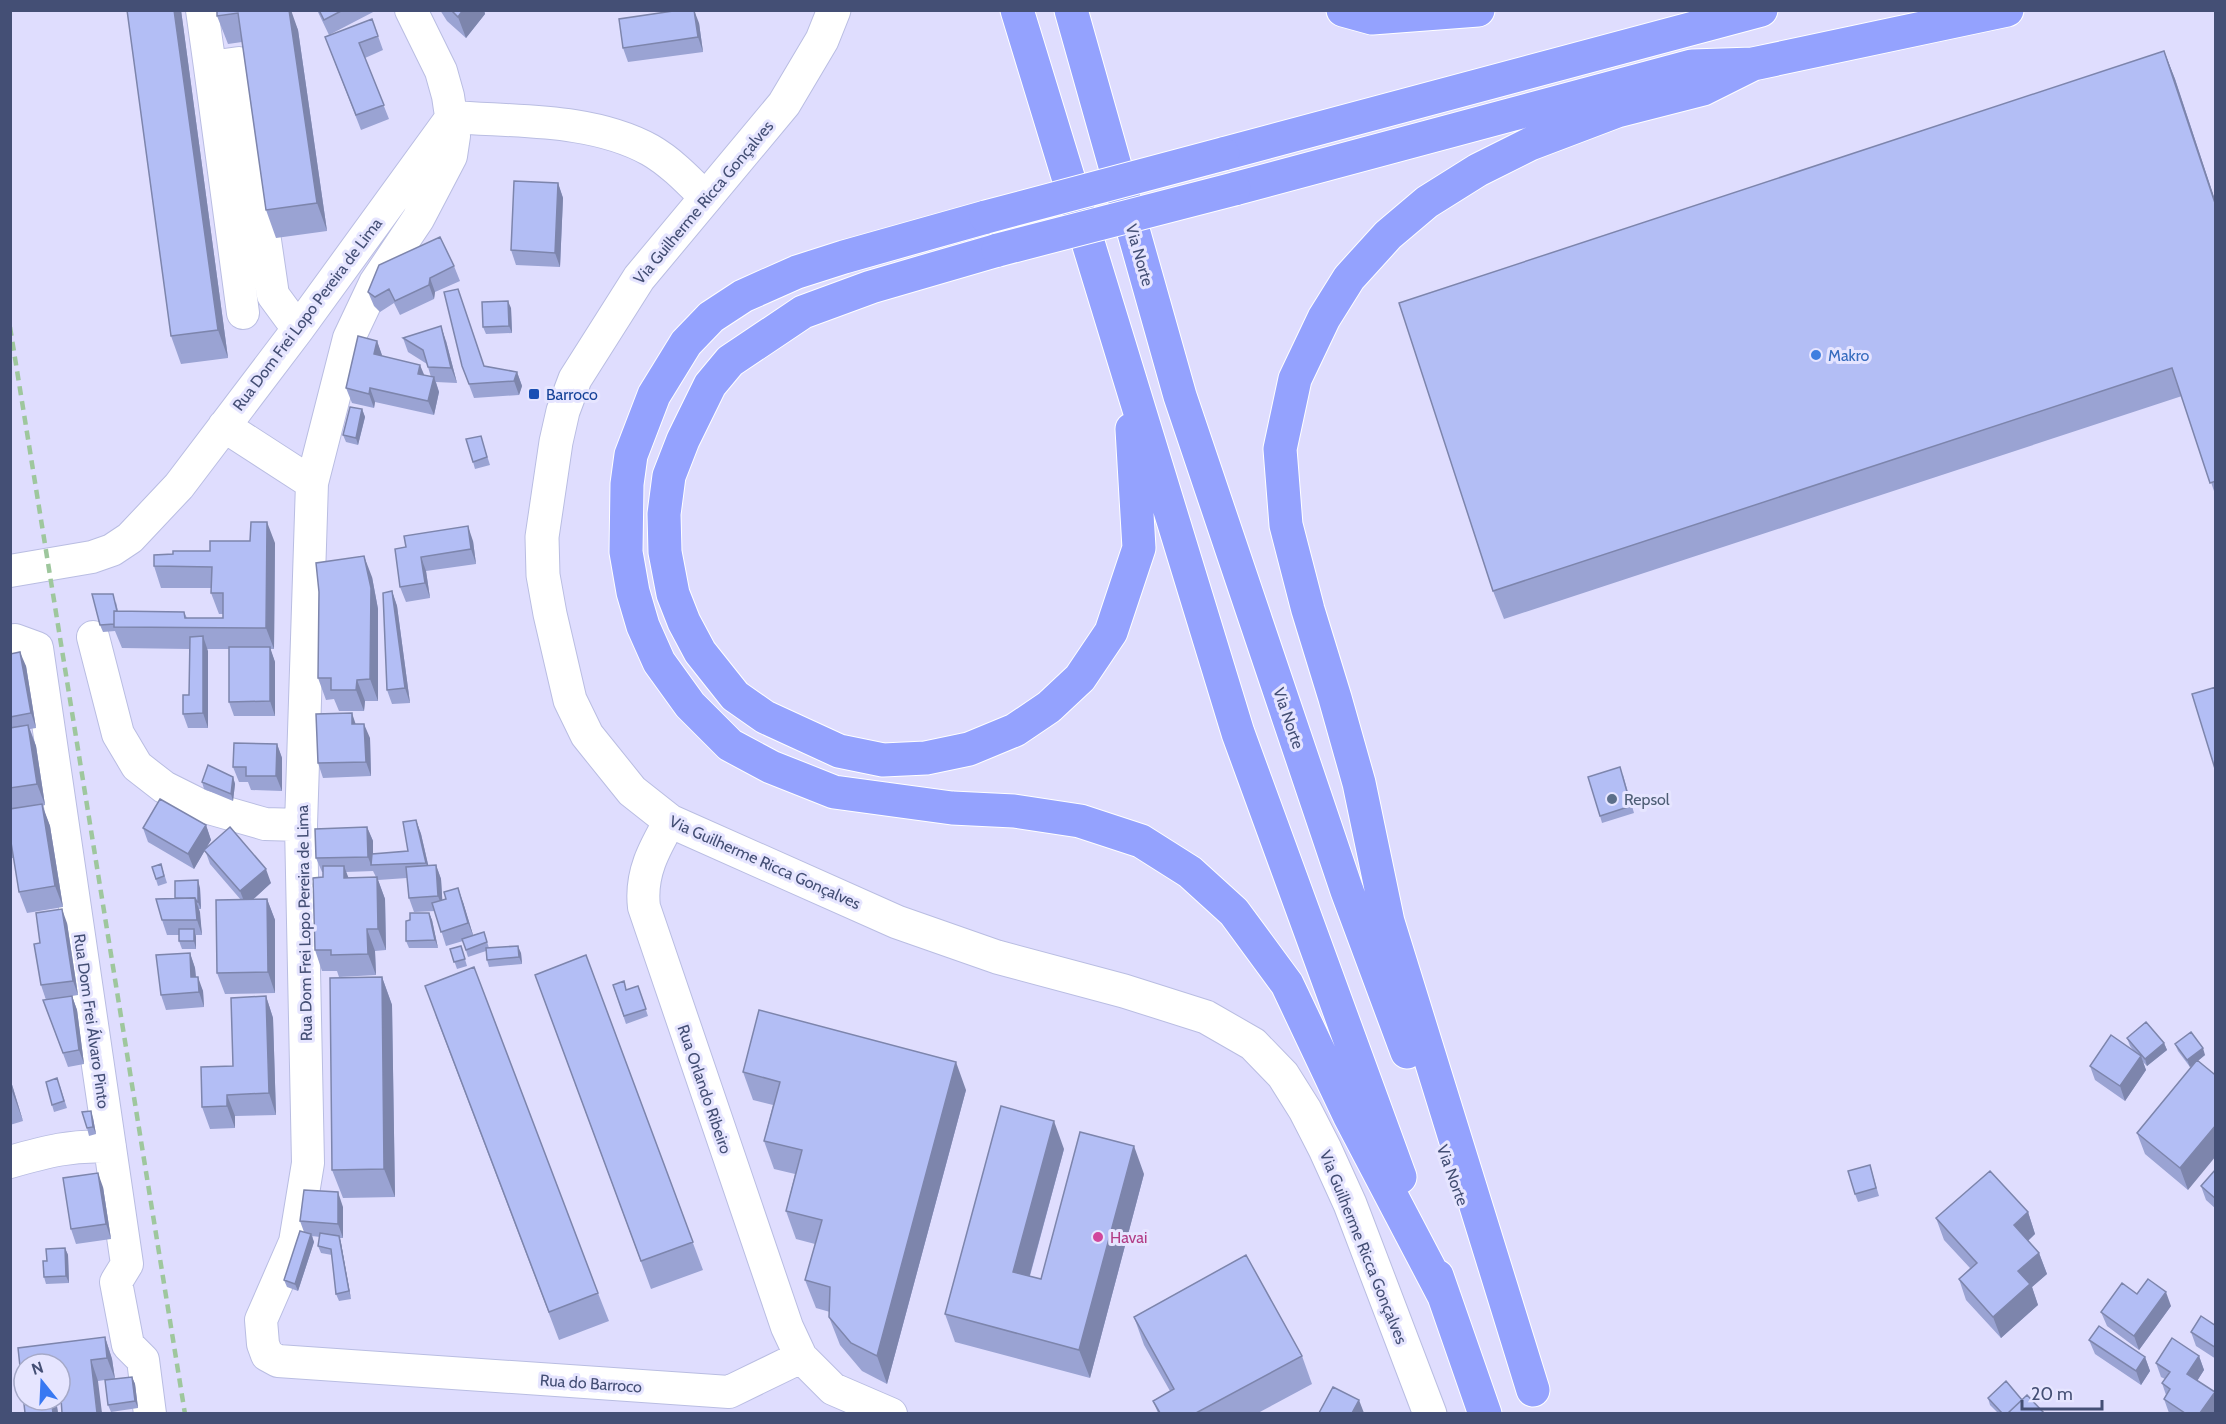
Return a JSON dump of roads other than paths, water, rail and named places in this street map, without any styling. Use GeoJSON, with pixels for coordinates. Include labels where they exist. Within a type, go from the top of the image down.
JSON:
{"type":"FeatureCollection","features":[{"type":"Feature","properties":{"kind":"highway"},"geometry":{"type":"LineString","coordinates":[[1017,10],[1238,733],[1485,1413]]}},
{"type":"Feature","properties":{"kind":"highway","name":"Via Norte"},"geometry":{"type":"LineString","coordinates":[[1071,10],[1188,419],[1347,891],[1538,1402]]}},
{"type":"Feature","properties":{"kind":"highway"},"geometry":{"type":"LineString","coordinates":[[1343,10],[1372,18],[1478,10]]}},
{"type":"Feature","properties":{"kind":"highway"},"geometry":{"type":"LineString","coordinates":[[1444,1296],[1348,1116],[1287,984],[1234,912],[1190,872],[1141,841],[1080,821],[1014,811],[952,808],[834,792],[771,767],[730,745],[690,705],[659,662],[643,626],[633,592],[626,552],[627,484],[631,455],[654,395],[686,343],[711,317],[743,296],[797,273],[844,257],[986,217],[1761,10]]}},
{"type":"Feature","properties":{"kind":"highway"},"geometry":{"type":"LineString","coordinates":[[1129,377],[1139,548],[1111,632],[1080,678],[1048,707],[1015,730],[969,749],[926,758],[884,760],[838,751],[765,717],[735,696],[700,651],[684,622],[673,594],[665,552],[664,514],[669,476],[683,440],[710,385],[730,361],[803,312],[871,287],[998,250],[1692,66],[1753,64],[2007,10]]}},
{"type":"Feature","properties":{"kind":"highway"},"geometry":{"type":"LineString","coordinates":[[1538,1402],[1388,922],[1359,783],[1308,610],[1286,525],[1280,449],[1295,379],[1324,318],[1349,278],[1388,235],[1427,202],[1478,170],[1530,144],[1617,111],[1703,89],[1753,64]]}},
{"type":"Feature","properties":{"kind":"street"},"geometry":{"type":"LineString","coordinates":[[202,10],[210,67],[239,63],[245,210],[243,312]]}},
{"type":"Feature","properties":{"kind":"street","name":"Rua Dom Frei Lopo Pereira de Lima"},"geometry":{"type":"LineString","coordinates":[[267,1355],[263,1344],[261,1320],[295,1242],[308,1162],[302,825],[312,483],[349,338],[375,283],[418,219],[451,156],[454,136],[448,96],[441,72],[411,10]]}},
{"type":"Feature","properties":{"kind":"street","name":"Via Guilherme Ricca Gonçalves"},"geometry":{"type":"LineString","coordinates":[[834,10],[822,40],[784,104],[639,278],[575,379],[563,411],[556,442],[542,537],[543,575],[570,700],[587,735],[632,791],[670,821],[897,922],[997,957],[1206,1017],[1253,1044],[1283,1075],[1305,1110],[1325,1149],[1350,1204],[1431,1413]]}},
{"type":"Feature","properties":{"kind":"street"},"geometry":{"type":"LineString","coordinates":[[452,117],[538,123],[620,136],[651,151],[681,173],[706,198]]}},
{"type":"Feature","properties":{"kind":"street","name":"Rua Dom Frei Lopo Pereira de Lima"},"geometry":{"type":"LineString","coordinates":[[312,483],[224,426],[298,329],[452,117]]}},
{"type":"Feature","properties":{"kind":"street"},"geometry":{"type":"LineString","coordinates":[[245,210],[273,295],[298,329]]}},
{"type":"Feature","properties":{"kind":"street"},"geometry":{"type":"LineString","coordinates":[[10,571],[92,558],[112,550],[130,538],[179,486],[224,426]]}},
{"type":"Feature","properties":{"kind":"street"},"geometry":{"type":"LineString","coordinates":[[93,637],[118,734],[137,766],[164,786],[202,806],[265,824],[302,825]]}},
{"type":"Feature","properties":{"kind":"street","name":"Rua Dom Frei Álvaro Pinto"},"geometry":{"type":"LineString","coordinates":[[10,642],[15,640],[37,648],[127,1264],[116,1282],[128,1345],[143,1360],[150,1413]]}},
{"type":"Feature","properties":{"kind":"street","name":"Rua Orlando Ribeiro"},"geometry":{"type":"LineString","coordinates":[[670,821],[644,873],[642,891],[644,907],[786,1327],[801,1357]]}},
{"type":"Feature","properties":{"kind":"street"},"geometry":{"type":"LineString","coordinates":[[10,1162],[57,1149],[110,1147]]}},
{"type":"Feature","properties":{"kind":"street","name":"Rua do Barroco"},"geometry":{"type":"LineString","coordinates":[[267,1355],[278,1360],[729,1392],[801,1357]]}},
{"type":"Feature","properties":{"kind":"street"},"geometry":{"type":"LineString","coordinates":[[801,1357],[833,1389],[891,1413]]}},
{"type":"Feature","properties":{"kind":"railway"},"geometry":{"type":"LineString","coordinates":[[10,327],[185,1414]]}},
{"type":"Feature","properties":{"kind":"place","name":"Makro"},"geometry":{"type":"Point","coordinates":[1816,355]}},
{"type":"Feature","properties":{"kind":"place","name":"Barroco"},"geometry":{"type":"Point","coordinates":[534,394]}},
{"type":"Feature","properties":{"kind":"place","name":"Repsol"},"geometry":{"type":"Point","coordinates":[1612,799]}},
{"type":"Feature","properties":{"kind":"place","name":"Havai"},"geometry":{"type":"Point","coordinates":[1098,1237]}}]}
